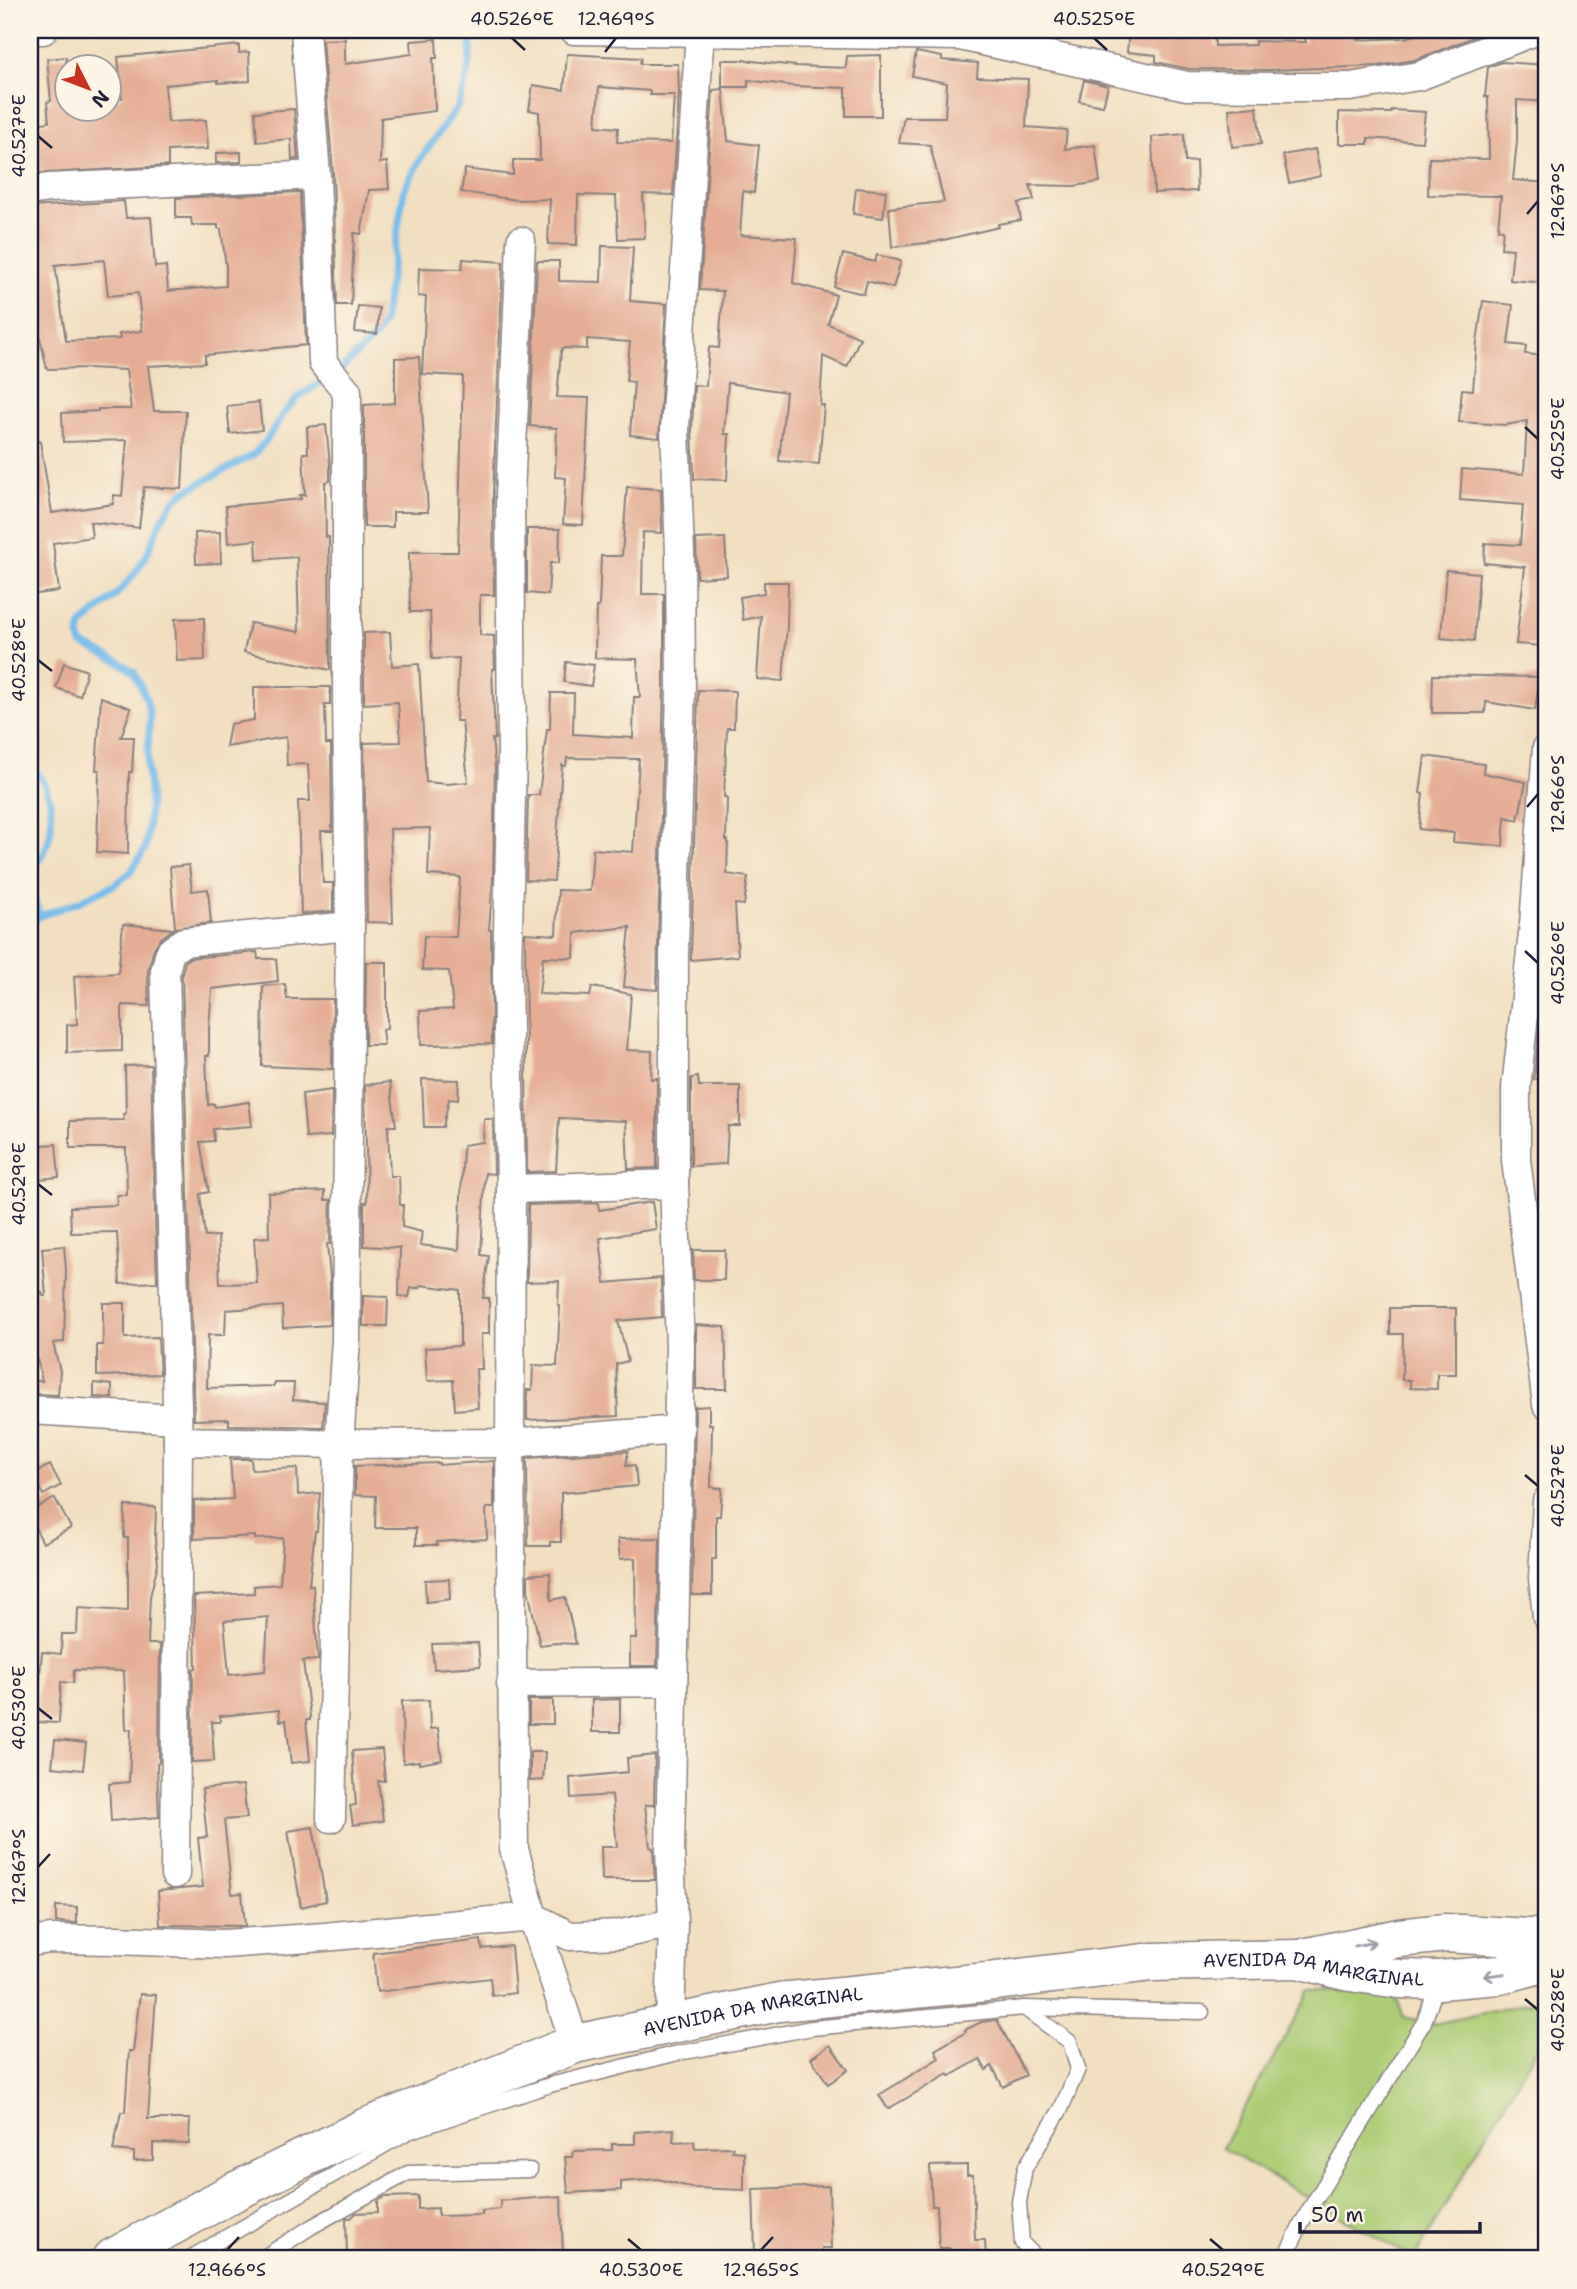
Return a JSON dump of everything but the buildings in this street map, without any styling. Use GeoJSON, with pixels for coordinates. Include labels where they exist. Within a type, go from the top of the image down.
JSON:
{"type":"FeatureCollection","features":[{"type":"Feature","properties":{"kind":"main road"},"geometry":{"type":"LineString","coordinates":[[1298,1959],[1388,1940],[1445,1933],[1547,1940]]}},
{"type":"Feature","properties":{"kind":"main road","name":"AVENIDA DA MARGINAL"},"geometry":{"type":"LineString","coordinates":[[111,2259],[234,2192],[365,2128],[575,2044],[779,2002],[987,1982],[1152,1962],[1298,1959],[1350,1972],[1399,1979],[1439,1980],[1499,1975],[1547,1962]]}},
{"type":"Feature","properties":{"kind":"street"},"geometry":{"type":"LineString","coordinates":[[30,30],[43,30]]}},
{"type":"Feature","properties":{"kind":"street"},"geometry":{"type":"LineString","coordinates":[[305,30],[316,175],[323,363],[347,391],[350,926],[346,1340],[339,1444],[331,1818]]}},
{"type":"Feature","properties":{"kind":"street"},"geometry":{"type":"LineString","coordinates":[[574,30],[960,36],[1187,86],[1311,87],[1350,87],[1419,76],[1538,30]]}},
{"type":"Feature","properties":{"kind":"street"},"geometry":{"type":"LineString","coordinates":[[670,2025],[673,1923],[670,1851],[680,1430],[674,1184],[674,956],[681,686],[680,552],[675,429],[700,31]]}},
{"type":"Feature","properties":{"kind":"street"},"geometry":{"type":"LineString","coordinates":[[30,191],[316,175]]}},
{"type":"Feature","properties":{"kind":"street"},"geometry":{"type":"LineString","coordinates":[[521,241],[510,496],[512,753],[508,975],[514,1849],[533,1917],[575,2044]]}},
{"type":"Feature","properties":{"kind":"street"},"geometry":{"type":"LineString","coordinates":[[1547,748],[1534,924],[1517,1088],[1516,1160],[1547,1405]]}},
{"type":"Feature","properties":{"kind":"street"},"geometry":{"type":"LineString","coordinates":[[175,1874],[178,1430],[165,971],[170,952],[183,943],[350,926]]}},
{"type":"Feature","properties":{"kind":"street"},"geometry":{"type":"LineString","coordinates":[[511,1189],[674,1184]]}},
{"type":"Feature","properties":{"kind":"street"},"geometry":{"type":"LineString","coordinates":[[30,1410],[178,1430],[339,1444],[510,1443],[680,1430]]}},
{"type":"Feature","properties":{"kind":"street"},"geometry":{"type":"LineString","coordinates":[[1547,1501],[1543,1578],[1547,1617]]}},
{"type":"Feature","properties":{"kind":"street"},"geometry":{"type":"LineString","coordinates":[[511,1684],[673,1684]]}},
{"type":"Feature","properties":{"kind":"street"},"geometry":{"type":"LineString","coordinates":[[30,1942],[50,1939],[224,1944],[533,1917],[570,1936],[621,1934],[673,1923]]}},
{"type":"Feature","properties":{"kind":"lane"},"geometry":{"type":"LineString","coordinates":[[1284,2259],[1306,2215],[1424,2022],[1439,1980]]}},
{"type":"Feature","properties":{"kind":"lane"},"geometry":{"type":"LineString","coordinates":[[1024,2008],[1070,2042],[1078,2070],[1061,2109],[1025,2168],[1019,2203],[1022,2243],[1038,2259]]}},
{"type":"Feature","properties":{"kind":"lane"},"geometry":{"type":"LineString","coordinates":[[188,2259],[408,2132],[550,2085],[674,2054],[812,2028],[1024,2008],[1202,2012]]}},
{"type":"Feature","properties":{"kind":"lane"},"geometry":{"type":"LineString","coordinates":[[261,2259],[311,2227],[408,2173],[530,2170]]}},
{"type":"Feature","properties":{"kind":"green space"},"geometry":{"type":"Polygon","coordinates":[[[1357,1990],[1396,1998],[1404,2017],[1434,2024],[1547,1999],[1547,2031],[1414,2259],[1222,2148],[1311,1991],[1357,1990]]]}},
{"type":"Feature","properties":{"kind":"waterway"},"geometry":{"type":"LineString","coordinates":[[338,372],[375,337],[383,324],[404,190],[421,158],[458,106],[468,74],[471,48],[469,30]]}},
{"type":"Feature","properties":{"kind":"waterway"},"geometry":{"type":"LineString","coordinates":[[30,932],[35,920],[40,916],[114,885],[130,873],[145,849],[147,837],[150,801],[147,767],[150,716],[146,698],[134,672],[82,644],[79,636],[81,625],[116,595],[133,576],[146,557],[161,521],[173,502],[184,492],[253,455],[298,397],[328,378]]}},
{"type":"Feature","properties":{"kind":"waterway"},"geometry":{"type":"LineString","coordinates":[[30,766],[44,783],[51,815],[46,848],[30,878]]}},
{"type":"Feature","properties":{"kind":"waterway"},"geometry":{"type":"LineString","coordinates":[[30,885],[40,916]]}}]}
